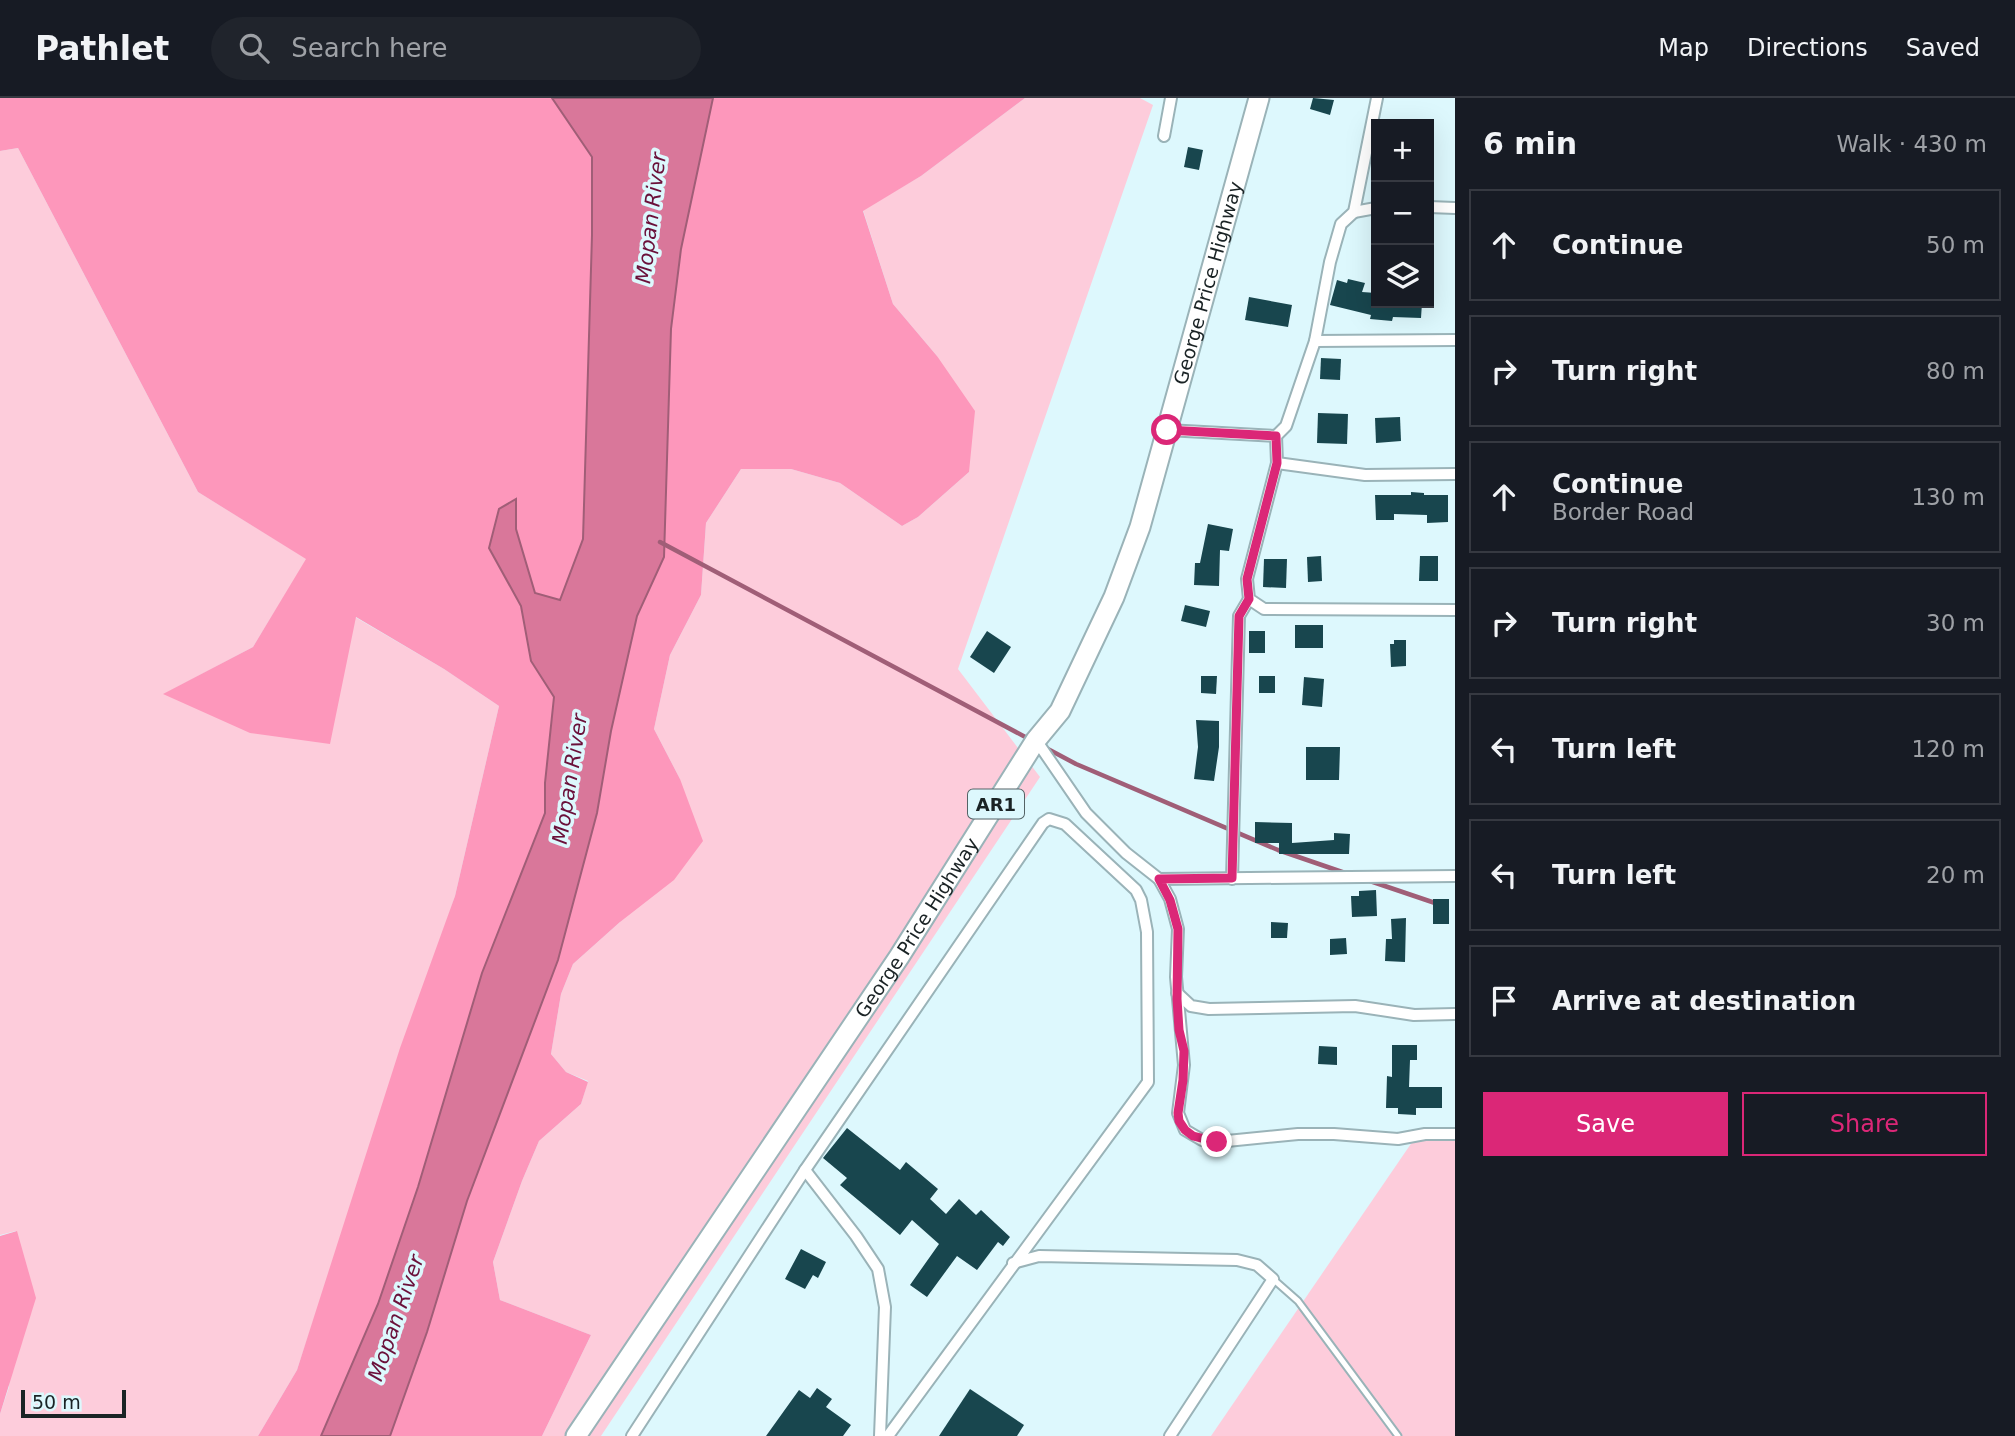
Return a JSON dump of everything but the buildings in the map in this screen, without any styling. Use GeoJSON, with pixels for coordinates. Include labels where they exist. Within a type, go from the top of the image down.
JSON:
{"type":"FeatureCollection","features":[{"type":"Feature","properties":{"kind":"highway","name":"George Price Highway"},"geometry":{"type":"LineString","coordinates":[[576,1436],[899,957],[1036,740],[1060,711],[1114,597],[1140,527],[1259,98]]}},
{"type":"Feature","properties":{"kind":"street"},"geometry":{"type":"LineString","coordinates":[[1164,136],[1171,98]]}},
{"type":"Feature","properties":{"kind":"street"},"geometry":{"type":"LineString","coordinates":[[1354,212],[1377,98]]}},
{"type":"Feature","properties":{"kind":"street"},"geometry":{"type":"LineString","coordinates":[[1434,207],[1455,208]]}},
{"type":"Feature","properties":{"kind":"street"},"geometry":{"type":"LineString","coordinates":[[1232,878],[1239,616],[1249,599],[1247,579],[1277,463],[1276,436],[1286,426],[1315,341],[1330,262],[1341,224],[1354,212],[1371,209]]}},
{"type":"Feature","properties":{"kind":"street"},"geometry":{"type":"LineString","coordinates":[[1315,341],[1455,340]]}},
{"type":"Feature","properties":{"kind":"street"},"geometry":{"type":"LineString","coordinates":[[1167,430],[1276,436]]}},
{"type":"Feature","properties":{"kind":"street"},"geometry":{"type":"LineString","coordinates":[[1277,463],[1365,475],[1455,474]]}},
{"type":"Feature","properties":{"kind":"street"},"geometry":{"type":"LineString","coordinates":[[1249,599],[1264,610],[1455,610]]}},
{"type":"Feature","properties":{"kind":"street"},"geometry":{"type":"LineString","coordinates":[[1036,740],[1086,813],[1126,853],[1159,879],[1170,900],[1178,929],[1177,993],[1179,1030],[1184,1051],[1178,1113],[1185,1130],[1193,1136],[1217,1142],[1298,1134],[1398,1139],[1425,1134],[1455,1134]]}},
{"type":"Feature","properties":{"kind":"street"},"geometry":{"type":"LineString","coordinates":[[632,1436],[806,1170],[1043,823],[1049,819],[1056,820],[1065,824],[1136,890],[1141,900],[1147,932],[1148,1082],[888,1436]]}},
{"type":"Feature","properties":{"kind":"street"},"geometry":{"type":"LineString","coordinates":[[1159,879],[1455,876]]}},
{"type":"Feature","properties":{"kind":"street"},"geometry":{"type":"LineString","coordinates":[[1177,993],[1191,1006],[1209,1009],[1355,1006],[1414,1015],[1455,1014]]}},
{"type":"Feature","properties":{"kind":"street"},"geometry":{"type":"LineString","coordinates":[[806,1170],[878,1269],[885,1307],[880,1436]]}},
{"type":"Feature","properties":{"kind":"street"},"geometry":{"type":"LineString","coordinates":[[1013,1263],[1039,1256],[1237,1260],[1257,1265],[1273,1279],[1170,1436]]}},
{"type":"Feature","properties":{"kind":"lane"},"geometry":{"type":"LineString","coordinates":[[1273,1279],[1298,1301],[1398,1436]]}},
{"type":"Feature","properties":{"kind":"shaded area"},"geometry":{"type":"Polygon","coordinates":[[[0,98],[552,98],[592,157],[583,539],[560,600],[535,594],[516,529],[489,548],[521,606],[531,661],[554,697],[545,783],[545,813],[482,973],[418,1187],[378,1304],[321,1436],[258,1436],[297,1370],[400,1048],[455,896],[499,706],[444,669],[356,617],[330,744],[250,733],[163,694],[253,647],[306,559],[198,492],[18,148],[0,151],[0,98]]]}},
{"type":"Feature","properties":{"kind":"shaded area"},"geometry":{"type":"Polygon","coordinates":[[[713,98],[1025,98],[921,176],[863,211],[893,304],[937,356],[975,411],[969,472],[918,517],[902,526],[840,483],[791,469],[741,469],[706,523],[701,595],[670,655],[654,729],[680,779],[703,841],[674,880],[620,922],[573,964],[561,994],[551,1054],[566,1072],[588,1082],[581,1104],[539,1141],[493,1262],[500,1300],[591,1335],[542,1436],[390,1436],[427,1332],[467,1201],[558,960],[597,813],[611,731],[637,616],[664,557],[671,329],[681,249],[713,98]]]}},
{"type":"Feature","properties":{"kind":"shaded area"},"geometry":{"type":"Polygon","coordinates":[[[1025,98],[1140,98],[1153,105],[958,669],[1040,777],[601,1436],[542,1436],[591,1335],[500,1300],[493,1262],[539,1141],[581,1104],[588,1081],[566,1072],[551,1054],[561,994],[573,964],[620,922],[680,779],[654,729],[670,655],[701,595],[706,523],[741,469],[791,469],[840,483],[902,526],[918,517],[969,472],[937,356],[893,304],[863,210],[921,176],[1025,98]]]}},
{"type":"Feature","properties":{"kind":"shaded area"},"geometry":{"type":"Polygon","coordinates":[[[18,148],[198,492],[307,559],[253,647],[164,694],[355,617],[444,669],[499,706],[455,896],[297,1370],[258,1436],[0,1436],[0,1414],[9,1387],[16,1231],[0,1235],[0,151],[18,148]]]}},
{"type":"Feature","properties":{"kind":"shaded area"},"geometry":{"type":"Polygon","coordinates":[[[1419,1132],[1455,1132],[1455,1436],[1211,1436],[1419,1132]]]}},
{"type":"Feature","properties":{"kind":"shaded area"},"geometry":{"type":"Polygon","coordinates":[[[17,1231],[36,1298],[0,1414],[0,1236],[17,1231]]]}},
{"type":"Feature","properties":{"kind":"water","name":"Mopan River"},"geometry":{"type":"Polygon","coordinates":[[[552,98],[713,98],[681,249],[671,329],[664,557],[637,616],[611,731],[597,813],[558,960],[467,1201],[427,1332],[390,1436],[321,1436],[378,1304],[418,1187],[482,973],[545,813],[545,783],[554,697],[531,661],[521,606],[489,548],[499,509],[516,499],[516,529],[535,593],[560,600],[583,539],[592,157],[552,98]]]}},
{"type":"Feature","properties":{"kind":"waterway"},"geometry":{"type":"LineString","coordinates":[[660,542],[1029,739]]}},
{"type":"Feature","properties":{"kind":"waterway"},"geometry":{"type":"LineString","coordinates":[[1046,748],[1076,764],[1278,850],[1348,874]]}},
{"type":"Feature","properties":{"kind":"waterway"},"geometry":{"type":"LineString","coordinates":[[1370,881],[1438,904]]}},
{"type":"Feature","properties":{"kind":"route"},"geometry":{"type":"LineString","coordinates":[[1167,430],[1276,436],[1277,463],[1247,579],[1249,599],[1239,616],[1232,878],[1159,879],[1170,900],[1178,929],[1177,999],[1179,1030],[1184,1051],[1179,1121],[1193,1136],[1217,1142]]}}]}
